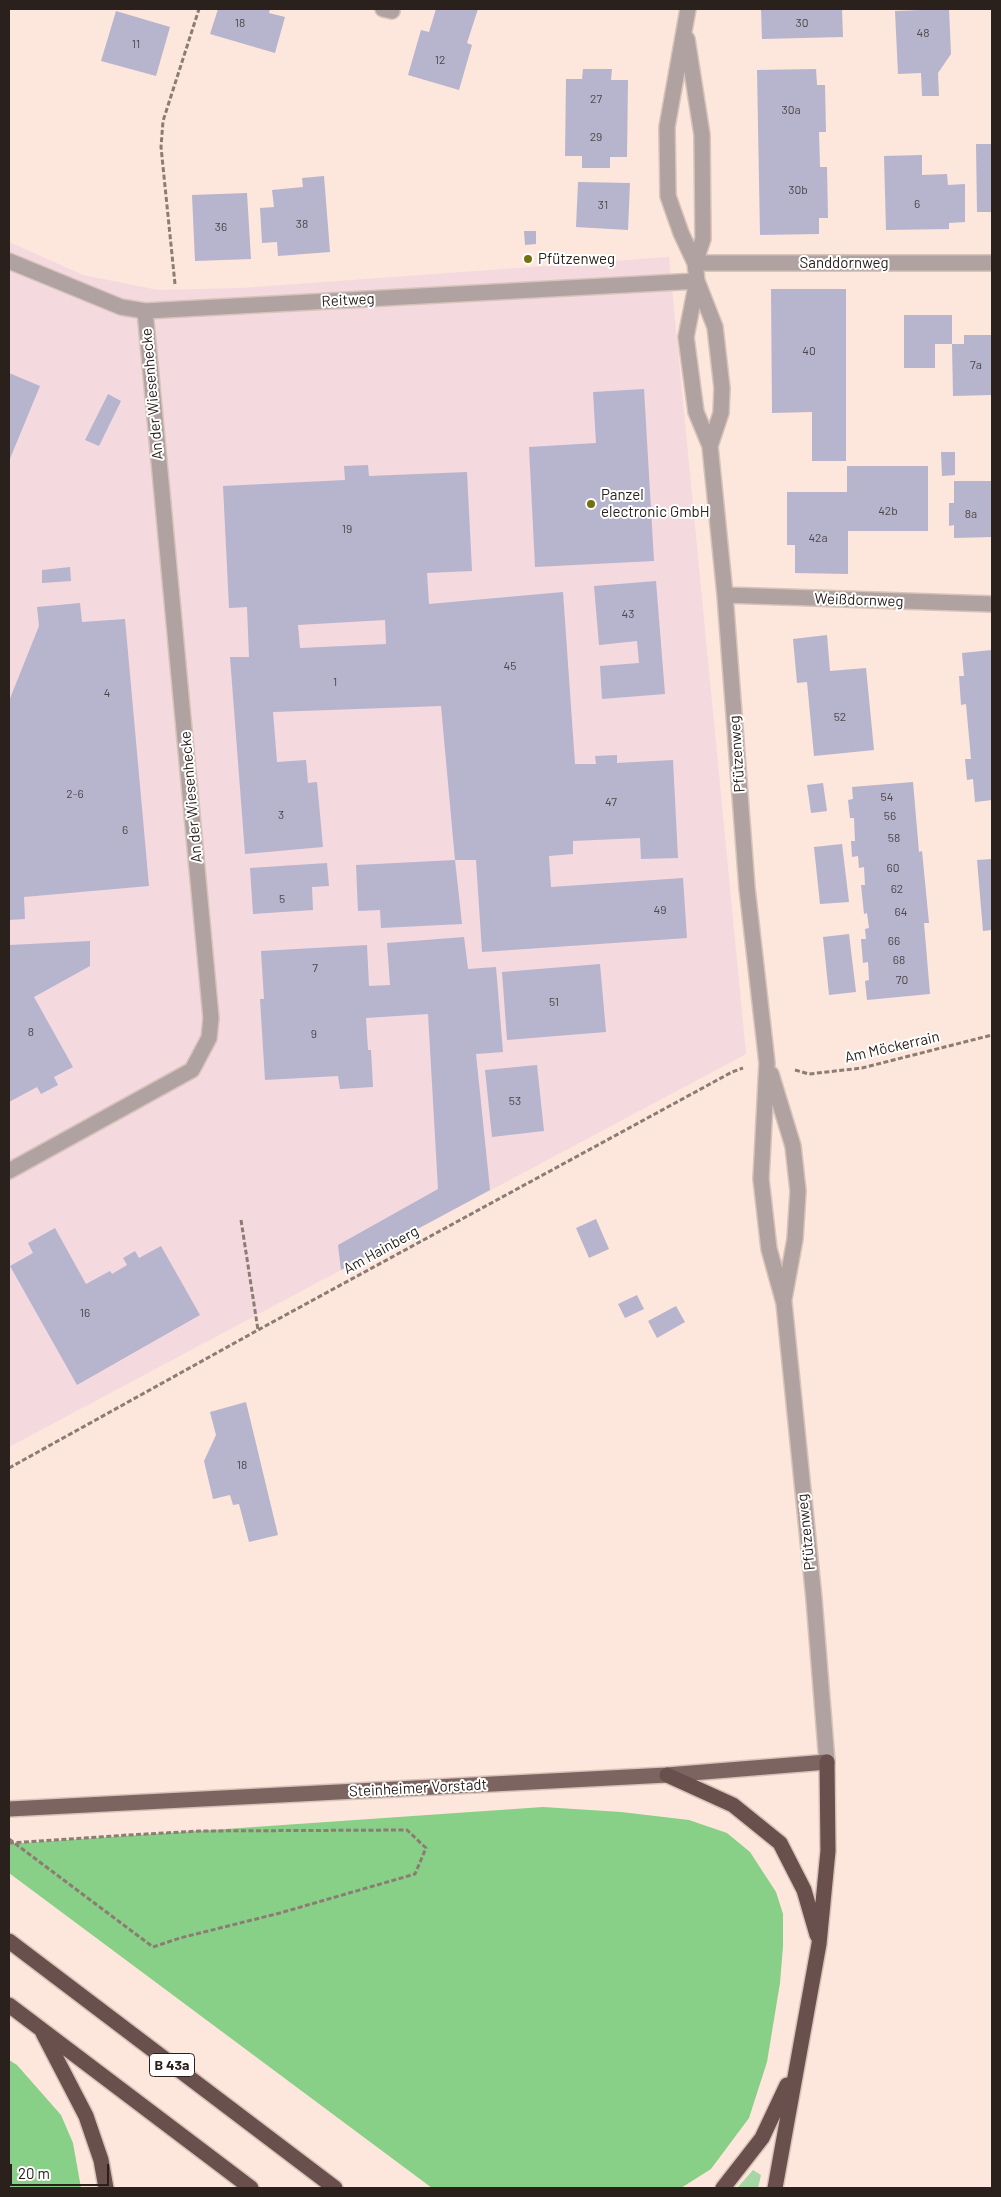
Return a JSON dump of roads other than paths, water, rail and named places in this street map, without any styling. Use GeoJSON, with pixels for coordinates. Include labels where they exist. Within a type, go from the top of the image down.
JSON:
{"type":"FeatureCollection","features":[{"type":"Feature","properties":{"kind":"highway"},"geometry":{"type":"LineString","coordinates":[[776,2188],[796,2063],[819,1944],[828,1851],[827,1762]]}},
{"type":"Feature","properties":{"kind":"highway"},"geometry":{"type":"LineString","coordinates":[[667,1775],[733,1805],[780,1842],[804,1890],[819,1944]]}},
{"type":"Feature","properties":{"kind":"highway","name":"B 43a"},"geometry":{"type":"LineString","coordinates":[[9,1941],[335,2188]]}},
{"type":"Feature","properties":{"kind":"highway"},"geometry":{"type":"LineString","coordinates":[[9,2004],[251,2188]]}},
{"type":"Feature","properties":{"kind":"highway"},"geometry":{"type":"LineString","coordinates":[[41,2029],[86,2116],[101,2160],[106,2188]]}},
{"type":"Feature","properties":{"kind":"highway"},"geometry":{"type":"LineString","coordinates":[[723,2188],[762,2138],[796,2063]]}},
{"type":"Feature","properties":{"kind":"main road","name":"Steinheimer Vorstadt"},"geometry":{"type":"LineString","coordinates":[[9,1809],[667,1775],[827,1762]]}},
{"type":"Feature","properties":{"kind":"street","name":"Pfützenweg"},"geometry":{"type":"LineString","coordinates":[[688,9],[667,128],[668,196],[681,233],[695,263],[698,281],[715,327],[722,388],[721,412],[710,446]]}},
{"type":"Feature","properties":{"kind":"street","name":"Pfützenweg"},"geometry":{"type":"LineString","coordinates":[[686,28],[702,134],[703,239],[695,263]]}},
{"type":"Feature","properties":{"kind":"street","name":"Reitweg"},"geometry":{"type":"LineString","coordinates":[[9,260],[121,307],[145,311],[698,281]]}},
{"type":"Feature","properties":{"kind":"street","name":"Sanddornweg"},"geometry":{"type":"LineString","coordinates":[[695,263],[992,263]]}},
{"type":"Feature","properties":{"kind":"street","name":"Pfützenweg"},"geometry":{"type":"LineString","coordinates":[[698,281],[686,337],[696,412],[710,446],[725,595],[747,888],[767,1063],[761,1180],[769,1249],[784,1302],[814,1599],[827,1762]]}},
{"type":"Feature","properties":{"kind":"street","name":"An der Wiesenhecke"},"geometry":{"type":"LineString","coordinates":[[9,1171],[192,1070],[209,1038],[212,1018],[145,311]]}},
{"type":"Feature","properties":{"kind":"street","name":"Weißdornweg"},"geometry":{"type":"LineString","coordinates":[[725,595],[992,604]]}},
{"type":"Feature","properties":{"kind":"street","name":"Pfützenweg"},"geometry":{"type":"LineString","coordinates":[[767,1063],[793,1146],[798,1191],[795,1239],[784,1302]]}},
{"type":"Feature","properties":{"kind":"place","name":"Pfützenweg"},"geometry":{"type":"Point","coordinates":[528,259]}},
{"type":"Feature","properties":{"kind":"place","name":"Panzel electronic GmbH"},"geometry":{"type":"Point","coordinates":[591,504]}}]}
